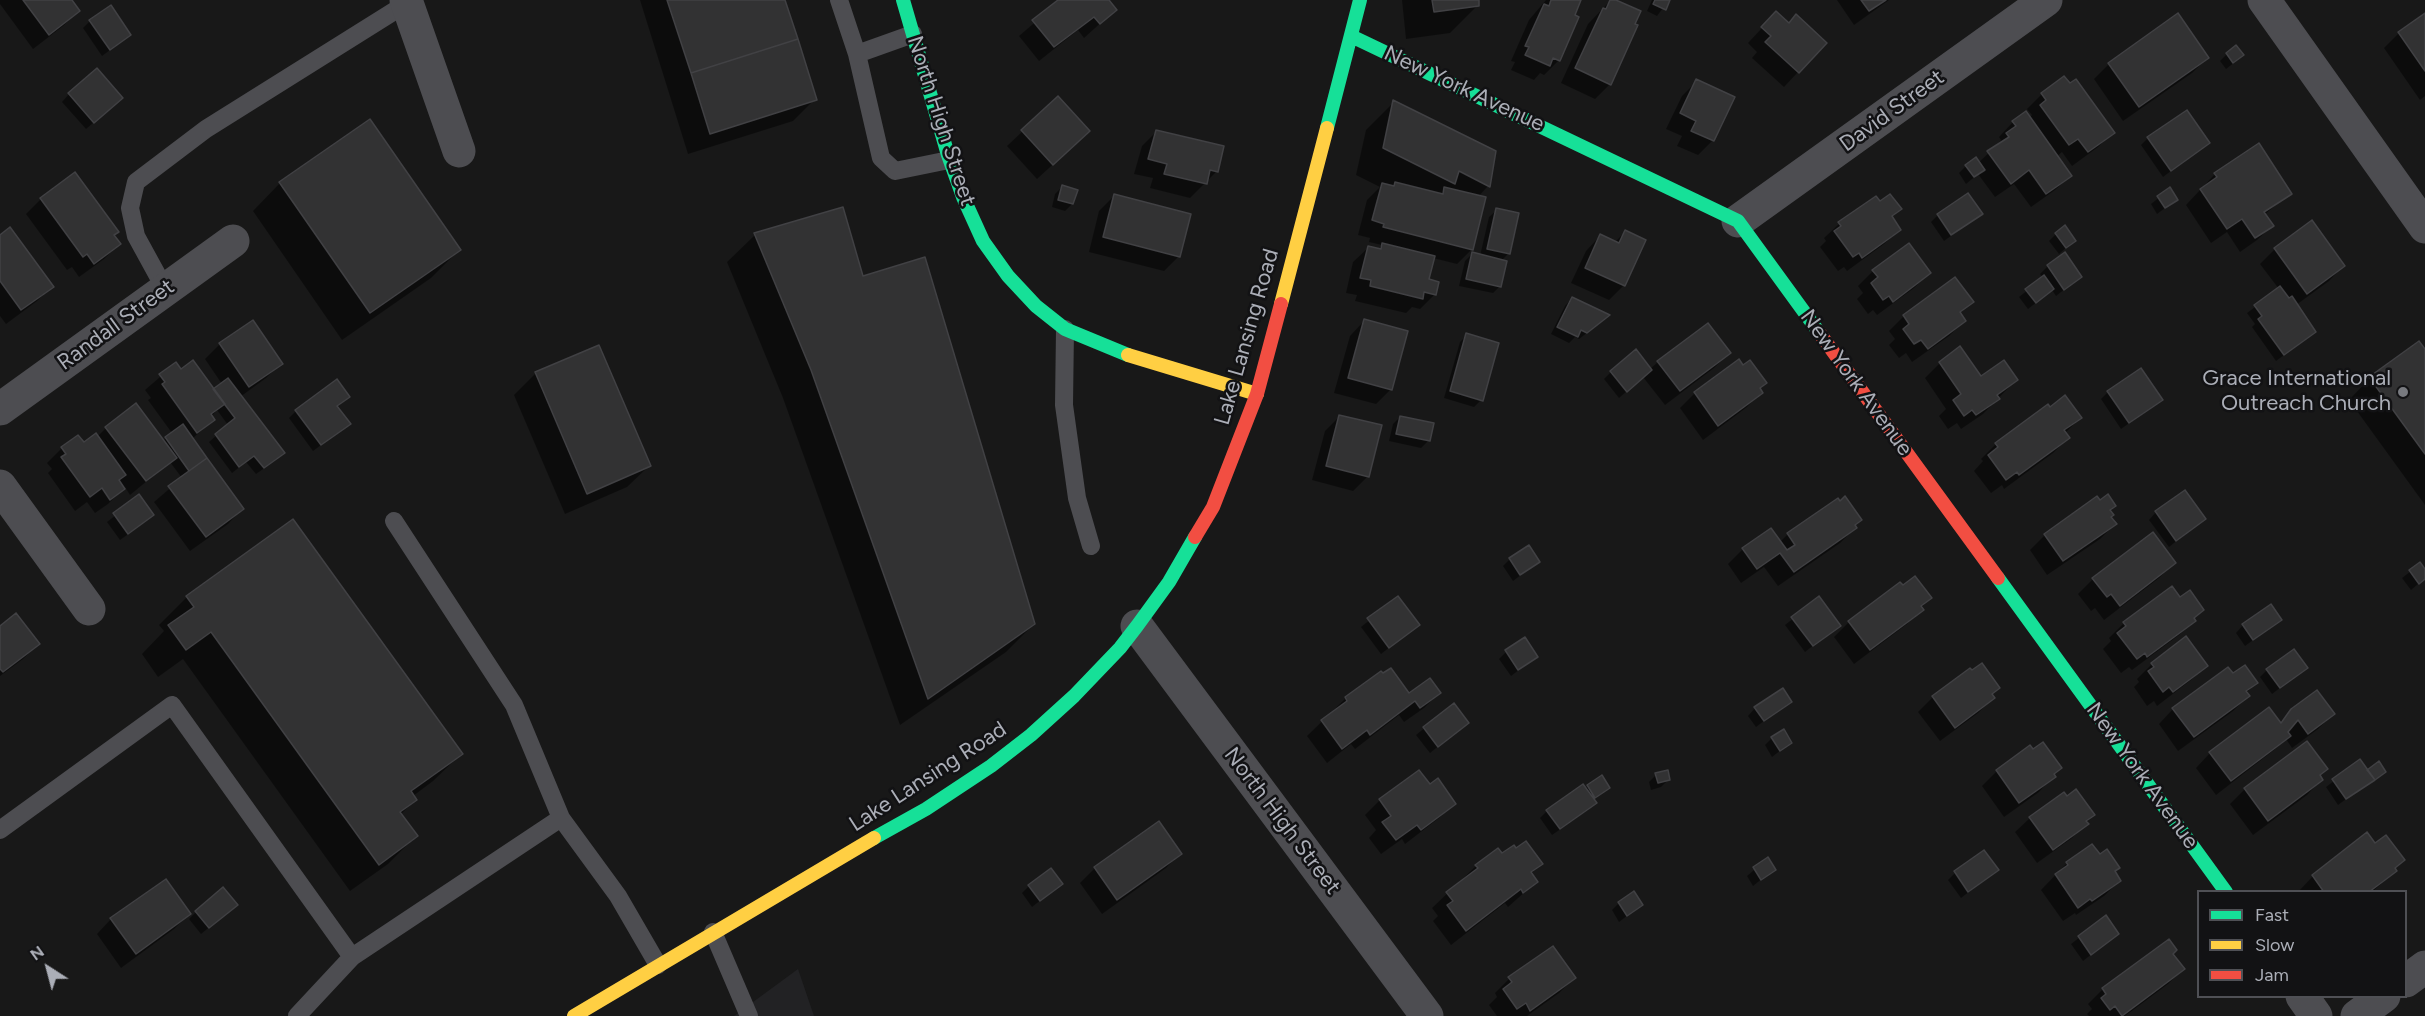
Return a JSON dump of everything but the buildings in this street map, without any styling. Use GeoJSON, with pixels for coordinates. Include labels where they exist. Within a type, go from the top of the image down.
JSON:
{"type":"FeatureCollection","features":[{"type":"Feature","properties":{"kind":"street","name":"North High Street"},"geometry":{"type":"LineString","coordinates":[[903,0],[949,160],[963,197],[983,241],[1008,276],[1036,306],[1065,328],[1124,354],[1257,394]]}},
{"type":"Feature","properties":{"kind":"street","name":"Lake Lansing Road"},"geometry":{"type":"LineString","coordinates":[[574,1016],[712,932],[926,809],[991,766],[1031,735],[1074,696],[1106,664],[1137,626],[1169,582],[1213,507],[1257,394],[1360,0]]}},
{"type":"Feature","properties":{"kind":"street","name":"David Street"},"geometry":{"type":"LineString","coordinates":[[1738,221],[2046,0]]}},
{"type":"Feature","properties":{"kind":"street"},"geometry":{"type":"LineString","coordinates":[[2264,0],[2425,227]]}},
{"type":"Feature","properties":{"kind":"street"},"geometry":{"type":"LineString","coordinates":[[407,2],[459,151]]}},
{"type":"Feature","properties":{"kind":"street","name":"New York Avenue"},"geometry":{"type":"LineString","coordinates":[[1351,36],[1738,221],[2225,890]]}},
{"type":"Feature","properties":{"kind":"street","name":"Randall Street"},"geometry":{"type":"LineString","coordinates":[[0,409],[233,241]]}},
{"type":"Feature","properties":{"kind":"street"},"geometry":{"type":"LineString","coordinates":[[0,486],[88,609]]}},
{"type":"Feature","properties":{"kind":"street","name":"North High Street"},"geometry":{"type":"LineString","coordinates":[[1137,626],[1427,1016]]}},
{"type":"Feature","properties":{"kind":"street"},"geometry":{"type":"LineString","coordinates":[[2407,980],[2425,967]]}},
{"type":"Feature","properties":{"kind":"street"},"geometry":{"type":"LineString","coordinates":[[2303,998],[2316,1016]]}},
{"type":"Feature","properties":{"kind":"street"},"geometry":{"type":"LineString","coordinates":[[2357,1016],[2381,998]]}},
{"type":"Feature","properties":{"kind":"lane"},"geometry":{"type":"LineString","coordinates":[[839,0],[857,54],[882,158],[896,171],[949,160]]}},
{"type":"Feature","properties":{"kind":"lane"},"geometry":{"type":"LineString","coordinates":[[165,289],[136,236],[130,208],[136,182],[206,129],[407,2]]}},
{"type":"Feature","properties":{"kind":"lane"},"geometry":{"type":"LineString","coordinates":[[857,54],[913,34]]}},
{"type":"Feature","properties":{"kind":"lane"},"geometry":{"type":"LineString","coordinates":[[1065,328],[1064,405],[1077,498],[1091,546]]}},
{"type":"Feature","properties":{"kind":"lane"},"geometry":{"type":"LineString","coordinates":[[394,521],[514,705],[561,818],[618,896],[658,965]]}},
{"type":"Feature","properties":{"kind":"lane"},"geometry":{"type":"LineString","coordinates":[[0,830],[172,705],[352,957]]}},
{"type":"Feature","properties":{"kind":"lane"},"geometry":{"type":"LineString","coordinates":[[297,1016],[352,957],[561,818]]}},
{"type":"Feature","properties":{"kind":"lane"},"geometry":{"type":"LineString","coordinates":[[712,932],[749,1016]]}},
{"type":"Feature","properties":{"kind":"shaded area"},"geometry":{"type":"Polygon","coordinates":[[[798,969],[814,1016],[734,1016],[798,969]]]}},
{"type":"Feature","properties":{"kind":"traffic: fast"},"geometry":{"type":"LineString","coordinates":[[903,0],[948,155],[963,197],[983,241],[1008,276],[1036,306],[1065,329],[1128,355]]}},
{"type":"Feature","properties":{"kind":"traffic: fast"},"geometry":{"type":"LineString","coordinates":[[1327,128],[1360,0]]}},
{"type":"Feature","properties":{"kind":"traffic: fast"},"geometry":{"type":"LineString","coordinates":[[1351,36],[1738,221],[1818,331]]}},
{"type":"Feature","properties":{"kind":"traffic: fast"},"geometry":{"type":"LineString","coordinates":[[874,838],[926,809],[991,766],[1031,735],[1074,696],[1120,648],[1137,626],[1169,582],[1195,537]]}},
{"type":"Feature","properties":{"kind":"traffic: fast"},"geometry":{"type":"LineString","coordinates":[[1998,578],[2225,890]]}},
{"type":"Feature","properties":{"kind":"traffic: slow"},"geometry":{"type":"LineString","coordinates":[[1281,304],[1327,128]]}},
{"type":"Feature","properties":{"kind":"traffic: slow"},"geometry":{"type":"LineString","coordinates":[[1128,355],[1257,394]]}},
{"type":"Feature","properties":{"kind":"traffic: slow"},"geometry":{"type":"LineString","coordinates":[[574,1016],[874,838]]}},
{"type":"Feature","properties":{"kind":"traffic: jam"},"geometry":{"type":"LineString","coordinates":[[1195,537],[1213,507],[1257,394],[1281,304]]}},
{"type":"Feature","properties":{"kind":"traffic: jam"},"geometry":{"type":"LineString","coordinates":[[1818,331],[1998,578]]}},
{"type":"Feature","properties":{"kind":"place","name":"Grace International Outreach Church"},"geometry":{"type":"Point","coordinates":[2403,392]}}]}
